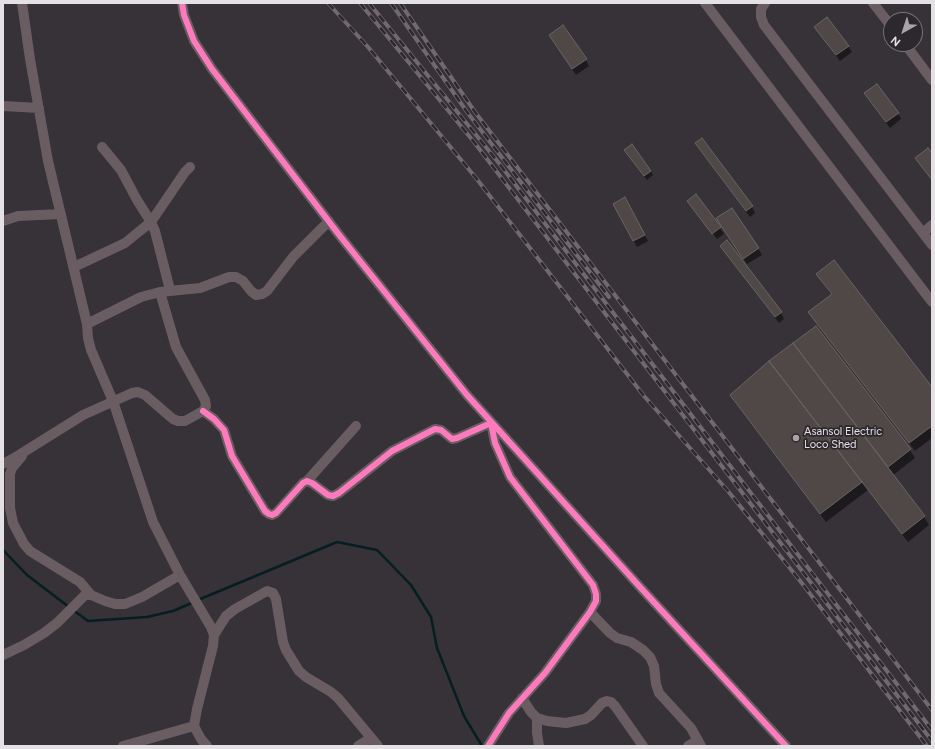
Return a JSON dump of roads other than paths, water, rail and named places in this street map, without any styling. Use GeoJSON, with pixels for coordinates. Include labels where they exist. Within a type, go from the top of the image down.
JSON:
{"type":"FeatureCollection","features":[{"type":"Feature","properties":{"kind":"street"},"geometry":{"type":"LineString","coordinates":[[22,3],[48,161],[87,324],[91,350],[113,401],[153,522],[182,578],[213,631],[213,646],[194,726],[202,744]]}},
{"type":"Feature","properties":{"kind":"street"},"geometry":{"type":"LineString","coordinates":[[182,3],[184,14],[194,41],[212,69],[329,221],[467,395],[786,746]]}},
{"type":"Feature","properties":{"kind":"street"},"geometry":{"type":"LineString","coordinates":[[705,3],[932,302]]}},
{"type":"Feature","properties":{"kind":"street"},"geometry":{"type":"LineString","coordinates":[[765,3],[761,9],[761,17],[764,25],[932,245]]}},
{"type":"Feature","properties":{"kind":"street"},"geometry":{"type":"LineString","coordinates":[[873,3],[883,16]]}},
{"type":"Feature","properties":{"kind":"street"},"geometry":{"type":"LineString","coordinates":[[911,52],[932,80]]}},
{"type":"Feature","properties":{"kind":"street"},"geometry":{"type":"LineString","coordinates":[[3,106],[39,108]]}},
{"type":"Feature","properties":{"kind":"street"},"geometry":{"type":"LineString","coordinates":[[3,464],[83,415],[113,401],[138,392],[145,395],[173,419],[178,421],[185,421],[204,411],[206,406],[205,400],[176,347],[155,231],[151,222],[136,200],[121,170],[102,147]]}},
{"type":"Feature","properties":{"kind":"street"},"geometry":{"type":"LineString","coordinates":[[74,267],[125,243],[151,222],[190,167]]}},
{"type":"Feature","properties":{"kind":"street"},"geometry":{"type":"LineString","coordinates":[[3,221],[18,216],[60,214]]}},
{"type":"Feature","properties":{"kind":"street"},"geometry":{"type":"LineString","coordinates":[[87,324],[131,302],[165,291],[200,288],[229,277],[236,277],[243,281],[256,295],[262,294],[267,290],[292,258],[329,221]]}},
{"type":"Feature","properties":{"kind":"street"},"geometry":{"type":"LineString","coordinates":[[922,233],[932,226]]}},
{"type":"Feature","properties":{"kind":"street"},"geometry":{"type":"LineString","coordinates":[[204,411],[224,430],[232,456],[265,511],[272,515],[276,513],[303,483],[307,481],[356,426]]}},
{"type":"Feature","properties":{"kind":"street"},"geometry":{"type":"LineString","coordinates":[[307,481],[328,495],[333,496],[339,494],[392,451],[435,429],[441,430],[452,439],[458,438],[492,423]]}},
{"type":"Feature","properties":{"kind":"street"},"geometry":{"type":"LineString","coordinates":[[488,746],[509,713],[545,673],[590,612],[596,601],[596,594],[593,585],[510,477],[495,443],[492,423]]}},
{"type":"Feature","properties":{"kind":"street"},"geometry":{"type":"LineString","coordinates":[[23,453],[12,468],[10,474],[10,508],[13,523],[24,544],[30,551],[80,582],[88,595],[115,604],[125,604],[142,598],[182,578]]}},
{"type":"Feature","properties":{"kind":"street"},"geometry":{"type":"LineString","coordinates":[[213,631],[226,616],[235,609],[267,591],[272,593],[276,598],[283,642],[286,650],[299,670],[306,677],[338,698],[378,746]]}},
{"type":"Feature","properties":{"kind":"street"},"geometry":{"type":"LineString","coordinates":[[3,654],[24,645],[57,623],[88,595]]}},
{"type":"Feature","properties":{"kind":"street"},"geometry":{"type":"LineString","coordinates":[[590,612],[613,635],[617,638],[631,642],[643,650],[650,658],[654,666],[656,684],[659,692],[691,728],[699,743],[688,746]]}},
{"type":"Feature","properties":{"kind":"street"},"geometry":{"type":"LineString","coordinates":[[522,698],[537,718],[547,721],[574,722],[585,719],[602,703],[607,701],[611,702],[643,746]]}},
{"type":"Feature","properties":{"kind":"street"},"geometry":{"type":"LineString","coordinates":[[537,718],[539,746]]}},
{"type":"Feature","properties":{"kind":"street"},"geometry":{"type":"LineString","coordinates":[[123,746],[194,726]]}},
{"type":"Feature","properties":{"kind":"street"},"geometry":{"type":"LineString","coordinates":[[358,746],[371,738]]}},
{"type":"Feature","properties":{"kind":"waterway"},"geometry":{"type":"LineString","coordinates":[[198,600],[337,542],[377,550],[411,585],[431,617],[437,648],[464,716],[482,746]]}},
{"type":"Feature","properties":{"kind":"waterway"},"geometry":{"type":"LineString","coordinates":[[3,550],[27,575],[69,607]]}},
{"type":"Feature","properties":{"kind":"waterway"},"geometry":{"type":"LineString","coordinates":[[73,610],[88,621],[147,617],[173,611],[194,602]]}},
{"type":"Feature","properties":{"kind":"railway"},"geometry":{"type":"LineString","coordinates":[[328,3],[368,47],[476,178],[644,396],[728,491],[801,582],[927,746]]}},
{"type":"Feature","properties":{"kind":"railway"},"geometry":{"type":"LineString","coordinates":[[360,3],[474,142],[932,741]]}},
{"type":"Feature","properties":{"kind":"railway"},"geometry":{"type":"LineString","coordinates":[[369,3],[498,162],[932,730]]}},
{"type":"Feature","properties":{"kind":"railway"},"geometry":{"type":"LineString","coordinates":[[391,3],[467,112],[609,297]]}},
{"type":"Feature","properties":{"kind":"railway"},"geometry":{"type":"LineString","coordinates":[[400,3],[475,112],[932,710]]}},
{"type":"Feature","properties":{"kind":"place","name":"Asansol Electric Loco Shed"},"geometry":{"type":"Point","coordinates":[796,438]}}]}
